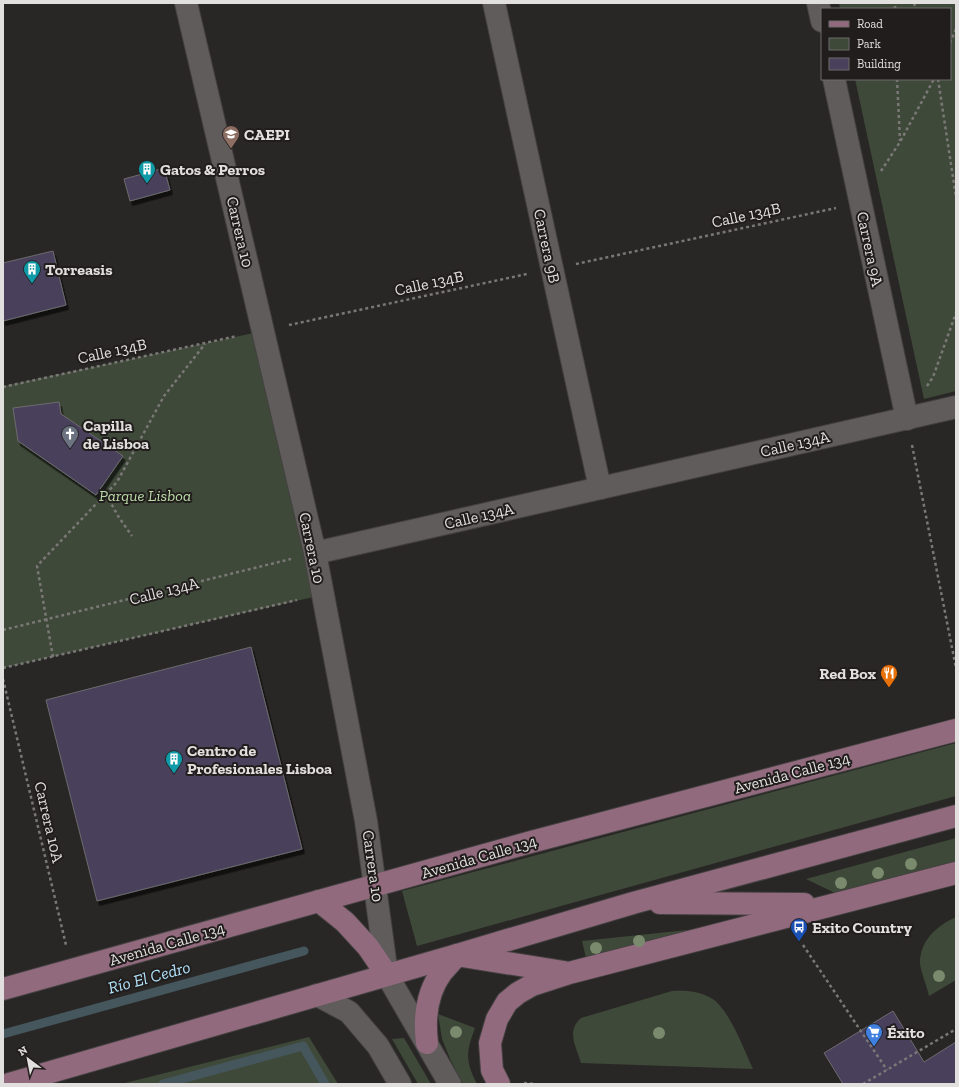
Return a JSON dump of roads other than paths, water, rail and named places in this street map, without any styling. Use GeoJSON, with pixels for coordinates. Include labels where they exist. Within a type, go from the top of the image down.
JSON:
{"type":"FeatureCollection","features":[{"type":"Feature","properties":{"kind":"main road","name":"Avenida Calle 134"},"geometry":{"type":"LineString","coordinates":[[3,989],[531,842],[956,730]]}},
{"type":"Feature","properties":{"kind":"main road"},"geometry":{"type":"LineString","coordinates":[[9,1084],[457,956],[633,903],[956,816]]}},
{"type":"Feature","properties":{"kind":"main road"},"geometry":{"type":"LineString","coordinates":[[499,1084],[492,1070],[490,1042],[497,1019],[507,1002],[518,993],[532,985],[569,973],[956,872]]}},
{"type":"Feature","properties":{"kind":"main road"},"geometry":{"type":"LineString","coordinates":[[319,901],[346,922],[368,947],[387,975]]}},
{"type":"Feature","properties":{"kind":"main road"},"geometry":{"type":"LineString","coordinates":[[633,903],[834,904]]}},
{"type":"Feature","properties":{"kind":"main road"},"geometry":{"type":"LineString","coordinates":[[457,956],[569,973]]}},
{"type":"Feature","properties":{"kind":"main road"},"geometry":{"type":"LineString","coordinates":[[427,1043],[426,1017],[431,992],[442,972],[457,956]]}},
{"type":"Feature","properties":{"kind":"street","name":"Carrera 10"},"geometry":{"type":"LineString","coordinates":[[186,3],[314,553],[366,820],[387,975],[450,1084]]}},
{"type":"Feature","properties":{"kind":"street","name":"Carrera 9B"},"geometry":{"type":"LineString","coordinates":[[494,3],[600,488]]}},
{"type":"Feature","properties":{"kind":"street"},"geometry":{"type":"LineString","coordinates":[[818,3],[821,16]]}},
{"type":"Feature","properties":{"kind":"street","name":"Carrera 9A"},"geometry":{"type":"LineString","coordinates":[[834,80],[906,418]]}},
{"type":"Feature","properties":{"kind":"street","name":"Calle 134A"},"geometry":{"type":"LineString","coordinates":[[314,553],[956,407]]}},
{"type":"Feature","properties":{"kind":"street"},"geometry":{"type":"LineString","coordinates":[[317,995],[349,1012],[378,1046],[400,1084]]}},
{"type":"Feature","properties":{"kind":"waterway","name":"Río El Cedro"},"geometry":{"type":"LineString","coordinates":[[3,1034],[304,951]]}},
{"type":"Feature","properties":{"kind":"waterway"},"geometry":{"type":"LineString","coordinates":[[163,1084],[303,1046],[325,1084]]}},
{"type":"Feature","properties":{"kind":"place","name":"CAEPI"},"geometry":{"type":"Point","coordinates":[231,149]}},
{"type":"Feature","properties":{"kind":"place","name":"Gatos & Perros"},"geometry":{"type":"Point","coordinates":[147,184]}},
{"type":"Feature","properties":{"kind":"place","name":"Torreasis"},"geometry":{"type":"Point","coordinates":[32,284]}},
{"type":"Feature","properties":{"kind":"place","name":"Capilla de Lisboa"},"geometry":{"type":"Point","coordinates":[70,449]}},
{"type":"Feature","properties":{"kind":"place","name":"Red Box"},"geometry":{"type":"Point","coordinates":[889,688]}},
{"type":"Feature","properties":{"kind":"place","name":"Centro de Profesionales Lisboa"},"geometry":{"type":"Point","coordinates":[174,774]}},
{"type":"Feature","properties":{"kind":"place","name":"Exito Country"},"geometry":{"type":"Point","coordinates":[799,942]}},
{"type":"Feature","properties":{"kind":"place","name":"Éxito"},"geometry":{"type":"Point","coordinates":[874,1047]}},
{"type":"Feature","properties":{"kind":"park label","name":"Parque Lisboa"},"geometry":{"type":"Point","coordinates":[145,495]}}]}
